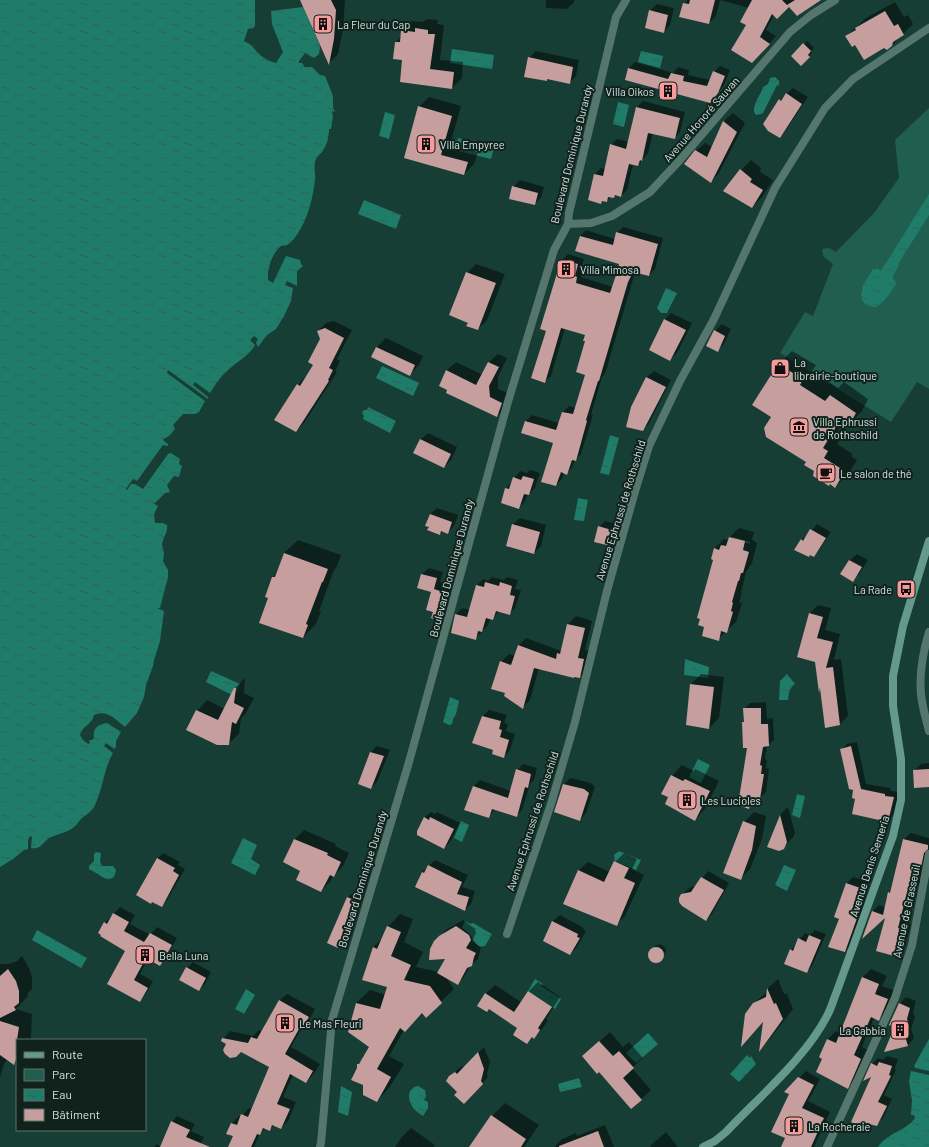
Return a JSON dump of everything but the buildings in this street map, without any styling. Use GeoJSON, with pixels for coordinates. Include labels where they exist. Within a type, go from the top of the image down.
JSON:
{"type":"FeatureCollection","features":[{"type":"Feature","properties":{"kind":"main road","name":"Avenue Denis Semeria"},"geometry":{"type":"LineString","coordinates":[[703,1147],[726,1132],[801,1055],[817,1034],[829,1013],[893,836],[901,800],[901,759],[893,706],[894,676],[903,626],[929,541]]}},
{"type":"Feature","properties":{"kind":"street","name":"Boulevard Dominique Durandy"},"geometry":{"type":"LineString","coordinates":[[320,1147],[332,1020],[409,762],[514,383],[554,250],[568,224],[569,213],[616,17],[626,0]]}},
{"type":"Feature","properties":{"kind":"street","name":"Avenue Honoré Sauvan"},"geometry":{"type":"LineString","coordinates":[[568,224],[591,223],[612,216],[650,192],[680,160],[790,32],[811,15],[835,0]]}},
{"type":"Feature","properties":{"kind":"street","name":"Avenue Ephrussi de Rothschild"},"geometry":{"type":"LineString","coordinates":[[507,934],[551,804],[575,722],[607,591],[649,446],[680,381],[714,319],[775,188],[825,108],[852,79],[929,28]]}},
{"type":"Feature","properties":{"kind":"street"},"geometry":{"type":"LineString","coordinates":[[929,632],[924,648],[921,688],[921,695],[929,731]]}},
{"type":"Feature","properties":{"kind":"street","name":"Avenue de Grasseuil"},"geometry":{"type":"LineString","coordinates":[[827,1147],[895,998],[912,945],[929,854]]}},
{"type":"Feature","properties":{"kind":"green space"},"geometry":{"type":"Polygon","coordinates":[[[929,108],[929,389],[917,382],[891,422],[780,353],[805,312],[813,316],[833,264],[823,256],[822,249],[829,248],[836,252],[874,213],[899,178],[895,140],[929,108]]]}},
{"type":"Feature","properties":{"kind":"water"},"geometry":{"type":"Polygon","coordinates":[[[0,0],[255,0],[255,26],[248,29],[244,41],[251,45],[262,57],[276,63],[283,52],[272,24],[271,11],[303,7],[320,46],[319,54],[314,58],[305,53],[299,63],[302,63],[305,67],[312,67],[320,75],[325,76],[333,96],[333,108],[335,112],[332,111],[333,116],[331,129],[329,129],[326,144],[315,161],[314,186],[306,217],[293,240],[289,244],[281,246],[278,249],[269,266],[268,280],[273,283],[286,256],[300,260],[303,266],[297,271],[297,286],[287,281],[285,285],[293,288],[291,301],[284,316],[276,329],[267,335],[258,347],[256,343],[258,339],[254,336],[250,340],[255,345],[252,349],[246,356],[224,373],[210,393],[195,382],[193,385],[208,397],[208,399],[168,370],[167,373],[205,401],[199,412],[195,414],[183,414],[173,425],[175,429],[171,434],[163,439],[168,446],[163,445],[137,481],[133,479],[126,489],[127,490],[131,484],[135,484],[143,489],[168,454],[171,453],[180,459],[179,464],[182,466],[179,477],[174,476],[167,485],[170,492],[165,493],[155,503],[152,502],[158,506],[154,514],[155,523],[163,523],[167,525],[167,530],[162,545],[164,553],[163,561],[168,570],[168,577],[160,608],[157,608],[164,611],[160,641],[146,685],[144,697],[137,713],[125,727],[107,714],[99,713],[94,715],[92,720],[84,728],[80,735],[88,744],[90,743],[89,740],[94,738],[95,729],[101,724],[107,723],[121,732],[114,749],[106,743],[104,746],[113,753],[94,807],[71,829],[49,838],[37,848],[31,848],[32,837],[30,836],[28,840],[28,849],[24,850],[0,867],[0,0]]]}},
{"type":"Feature","properties":{"kind":"water"},"geometry":{"type":"Polygon","coordinates":[[[452,49],[494,55],[492,69],[450,63],[452,49]]]}},
{"type":"Feature","properties":{"kind":"water"},"geometry":{"type":"Polygon","coordinates":[[[641,51],[663,56],[660,68],[638,62],[641,51]]]}},
{"type":"Feature","properties":{"kind":"water"},"geometry":{"type":"Polygon","coordinates":[[[775,77],[779,81],[779,86],[777,85],[763,113],[756,115],[754,109],[763,87],[768,84],[770,78],[775,77]]]}},
{"type":"Feature","properties":{"kind":"water"},"geometry":{"type":"Polygon","coordinates":[[[618,102],[629,105],[624,127],[613,124],[618,102]]]}},
{"type":"Feature","properties":{"kind":"water"},"geometry":{"type":"Polygon","coordinates":[[[385,112],[395,115],[389,139],[379,136],[385,112]]]}},
{"type":"Feature","properties":{"kind":"water"},"geometry":{"type":"Polygon","coordinates":[[[458,138],[494,147],[491,159],[454,150],[454,140],[457,141],[458,138]]]}},
{"type":"Feature","properties":{"kind":"water"},"geometry":{"type":"Polygon","coordinates":[[[929,194],[929,215],[898,264],[899,265],[892,278],[896,281],[896,284],[882,303],[876,307],[868,306],[863,302],[861,296],[862,287],[873,269],[875,270],[877,268],[881,271],[929,194]]]}},
{"type":"Feature","properties":{"kind":"water"},"geometry":{"type":"Polygon","coordinates":[[[364,200],[401,215],[396,229],[358,214],[364,200]]]}},
{"type":"Feature","properties":{"kind":"water"},"geometry":{"type":"Polygon","coordinates":[[[666,288],[677,293],[667,313],[661,313],[657,308],[666,288]]]}},
{"type":"Feature","properties":{"kind":"water"},"geometry":{"type":"Polygon","coordinates":[[[382,366],[419,383],[413,396],[376,378],[382,366]]]}},
{"type":"Feature","properties":{"kind":"water"},"geometry":{"type":"Polygon","coordinates":[[[368,407],[396,421],[390,433],[363,419],[364,416],[362,413],[364,410],[367,410],[368,407]]]}},
{"type":"Feature","properties":{"kind":"water"},"geometry":{"type":"Polygon","coordinates":[[[610,435],[619,438],[609,475],[600,473],[610,435]]]}},
{"type":"Feature","properties":{"kind":"water"},"geometry":{"type":"Polygon","coordinates":[[[578,498],[588,500],[584,521],[574,520],[578,498]]]}},
{"type":"Feature","properties":{"kind":"water"},"geometry":{"type":"Polygon","coordinates":[[[685,659],[709,667],[708,678],[684,675],[685,659]]]}},
{"type":"Feature","properties":{"kind":"water"},"geometry":{"type":"Polygon","coordinates":[[[211,671],[240,684],[234,696],[206,682],[211,671]]]}},
{"type":"Feature","properties":{"kind":"water"},"geometry":{"type":"Polygon","coordinates":[[[787,674],[795,684],[790,689],[788,700],[779,700],[780,681],[787,674]]]}},
{"type":"Feature","properties":{"kind":"water"},"geometry":{"type":"Polygon","coordinates":[[[450,697],[459,701],[452,724],[449,725],[443,722],[450,697]]]}},
{"type":"Feature","properties":{"kind":"water"},"geometry":{"type":"Polygon","coordinates":[[[698,759],[710,765],[701,783],[689,777],[698,759]]]}},
{"type":"Feature","properties":{"kind":"water"},"geometry":{"type":"Polygon","coordinates":[[[797,794],[805,796],[800,818],[792,815],[797,794]]]}},
{"type":"Feature","properties":{"kind":"water"},"geometry":{"type":"Polygon","coordinates":[[[461,821],[469,825],[462,842],[454,838],[461,821]]]}},
{"type":"Feature","properties":{"kind":"water"},"geometry":{"type":"Polygon","coordinates":[[[243,838],[257,845],[251,859],[260,865],[255,875],[231,863],[243,838]]]}},
{"type":"Feature","properties":{"kind":"water"},"geometry":{"type":"Polygon","coordinates":[[[619,851],[641,860],[636,870],[615,861],[614,855],[619,851]]]}},
{"type":"Feature","properties":{"kind":"water"},"geometry":{"type":"Polygon","coordinates":[[[96,852],[101,853],[100,861],[102,866],[113,866],[116,870],[114,877],[109,879],[89,869],[89,866],[94,861],[94,854],[96,852]]]}},
{"type":"Feature","properties":{"kind":"water"},"geometry":{"type":"Polygon","coordinates":[[[784,865],[796,870],[787,891],[775,885],[784,865]]]}},
{"type":"Feature","properties":{"kind":"water"},"geometry":{"type":"Polygon","coordinates":[[[465,921],[470,924],[473,923],[492,934],[485,946],[479,947],[468,932],[462,928],[465,921]]]}},
{"type":"Feature","properties":{"kind":"water"},"geometry":{"type":"Polygon","coordinates":[[[37,930],[87,958],[81,968],[32,940],[37,930]]]}},
{"type":"Feature","properties":{"kind":"water"},"geometry":{"type":"Polygon","coordinates":[[[535,979],[543,984],[541,986],[561,999],[555,1009],[528,991],[535,979]]]}},
{"type":"Feature","properties":{"kind":"water"},"geometry":{"type":"Polygon","coordinates":[[[246,989],[255,995],[244,1014],[235,1009],[246,989]]]}},
{"type":"Feature","properties":{"kind":"water"},"geometry":{"type":"Polygon","coordinates":[[[648,1033],[658,1044],[636,1063],[626,1053],[648,1033]]]}},
{"type":"Feature","properties":{"kind":"water"},"geometry":{"type":"Polygon","coordinates":[[[929,1039],[929,1071],[915,1068],[914,1066],[929,1039]]]}},
{"type":"Feature","properties":{"kind":"water"},"geometry":{"type":"Polygon","coordinates":[[[747,1055],[750,1058],[751,1056],[756,1064],[739,1082],[730,1074],[747,1055]]]}},
{"type":"Feature","properties":{"kind":"water"},"geometry":{"type":"Polygon","coordinates":[[[911,1071],[929,1075],[929,1147],[878,1147],[886,1138],[907,1126],[915,1118],[914,1115],[911,1115],[912,1100],[909,1081],[911,1071]]]}},
{"type":"Feature","properties":{"kind":"water"},"geometry":{"type":"Polygon","coordinates":[[[579,1078],[582,1087],[560,1092],[558,1084],[579,1078]]]}},
{"type":"Feature","properties":{"kind":"water"},"geometry":{"type":"Polygon","coordinates":[[[341,1086],[352,1092],[348,1116],[338,1112],[341,1086]]]}},
{"type":"Feature","properties":{"kind":"water"},"geometry":{"type":"Polygon","coordinates":[[[418,1086],[425,1090],[426,1097],[424,1100],[428,1102],[428,1108],[423,1116],[412,1107],[409,1099],[411,1089],[418,1086]]]}},
{"type":"Feature","properties":{"kind":"place","name":"La Fleur du Cap"},"geometry":{"type":"Point","coordinates":[323,24]}},
{"type":"Feature","properties":{"kind":"place","name":"Villa Oikos"},"geometry":{"type":"Point","coordinates":[668,91]}},
{"type":"Feature","properties":{"kind":"place","name":"Villa Empyree"},"geometry":{"type":"Point","coordinates":[426,144]}},
{"type":"Feature","properties":{"kind":"place","name":"Villa Mimosa"},"geometry":{"type":"Point","coordinates":[566,269]}},
{"type":"Feature","properties":{"kind":"place","name":"La librairie-boutique"},"geometry":{"type":"Point","coordinates":[780,368]}},
{"type":"Feature","properties":{"kind":"place","name":"Villa Ephrussi de Rothschild"},"geometry":{"type":"Point","coordinates":[799,427]}},
{"type":"Feature","properties":{"kind":"place","name":"Le salon de thé"},"geometry":{"type":"Point","coordinates":[826,473]}},
{"type":"Feature","properties":{"kind":"place","name":"La Rade"},"geometry":{"type":"Point","coordinates":[906,589]}},
{"type":"Feature","properties":{"kind":"place","name":"Les Lucioles"},"geometry":{"type":"Point","coordinates":[687,800]}},
{"type":"Feature","properties":{"kind":"place","name":"Bella Luna"},"geometry":{"type":"Point","coordinates":[145,955]}},
{"type":"Feature","properties":{"kind":"place","name":"Le Mas Fleuri"},"geometry":{"type":"Point","coordinates":[285,1023]}},
{"type":"Feature","properties":{"kind":"place","name":"La Gabbia"},"geometry":{"type":"Point","coordinates":[900,1030]}},
{"type":"Feature","properties":{"kind":"place","name":"La Rocheraie"},"geometry":{"type":"Point","coordinates":[794,1126]}}]}
